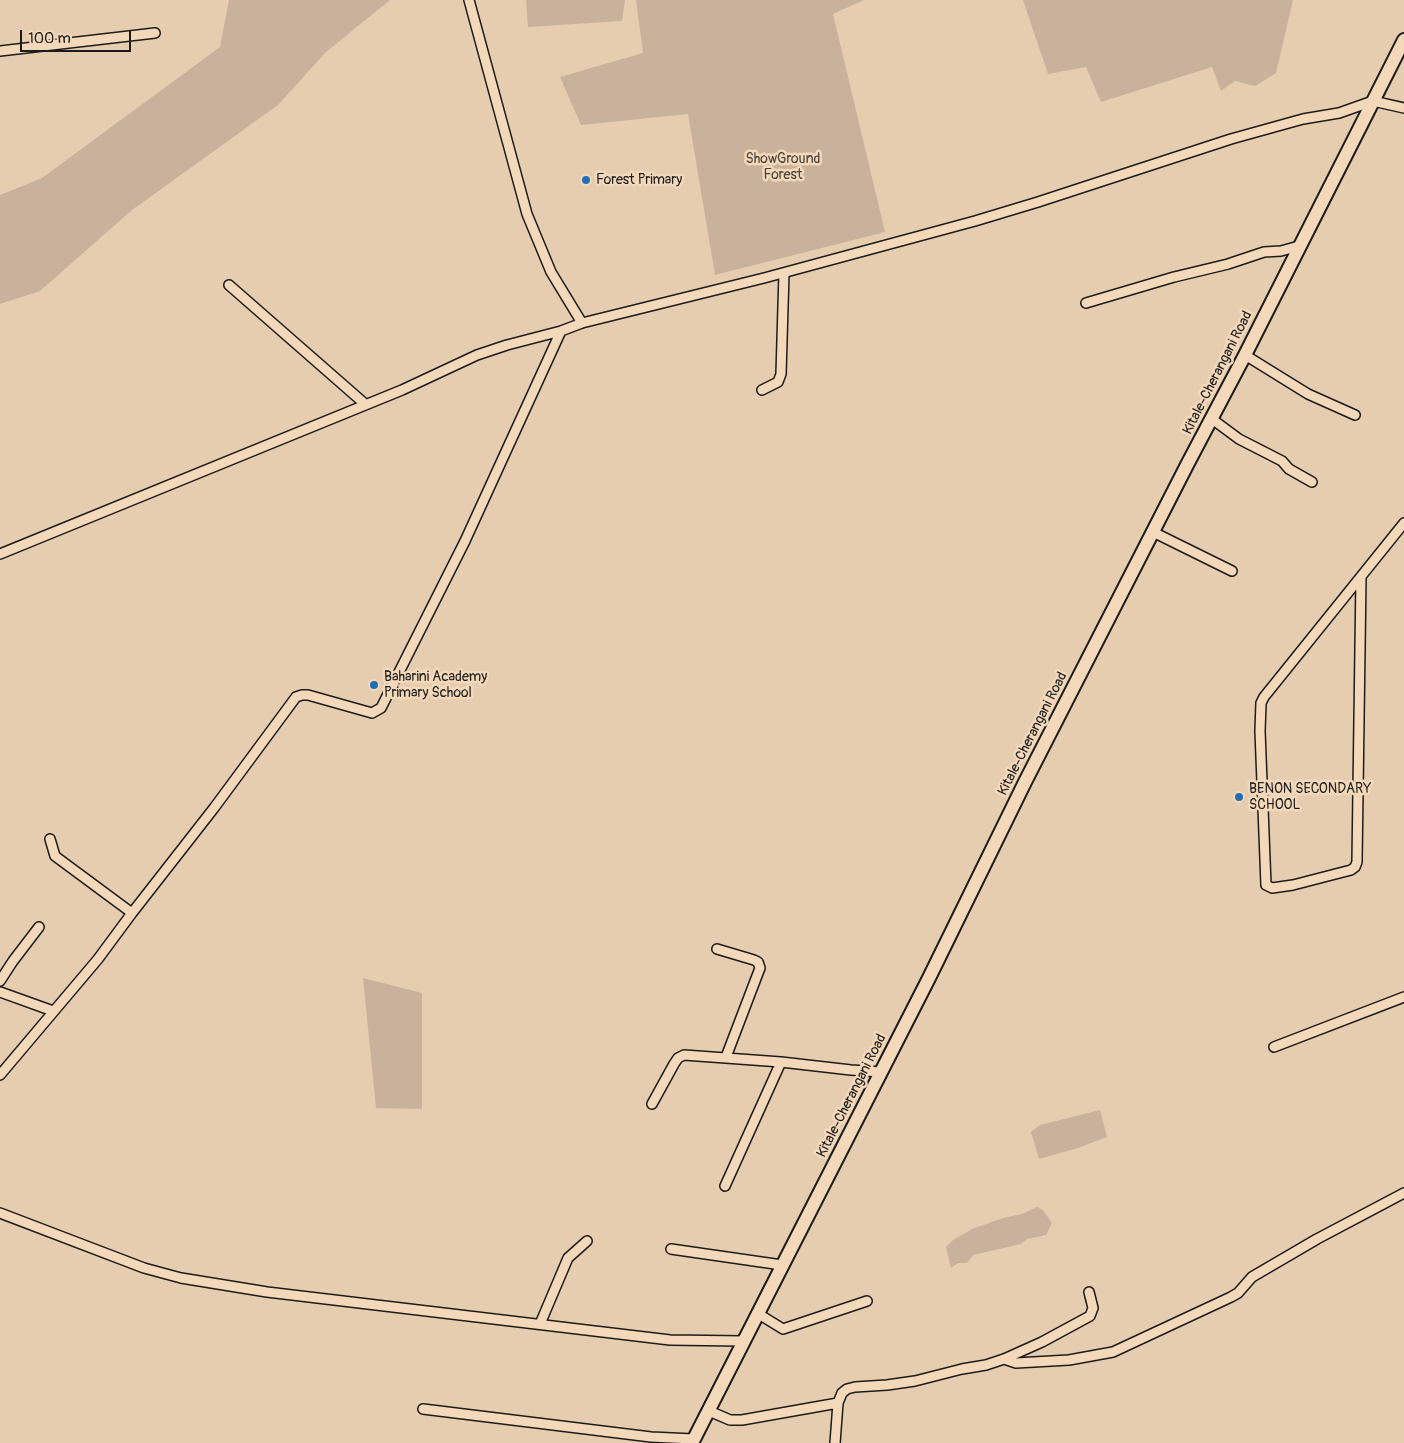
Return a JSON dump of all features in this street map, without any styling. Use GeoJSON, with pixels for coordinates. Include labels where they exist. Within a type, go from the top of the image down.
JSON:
{"type":"FeatureCollection","features":[{"type":"Feature","properties":{"kind":"main road","name":"Kitale-Cherangani Road"},"geometry":{"type":"LineString","coordinates":[[693,1441],[1404,40]]}},
{"type":"Feature","properties":{"kind":"street"},"geometry":{"type":"LineString","coordinates":[[469,0],[527,214],[551,272],[582,323]]}},
{"type":"Feature","properties":{"kind":"street"},"geometry":{"type":"LineString","coordinates":[[0,51],[155,33]]}},
{"type":"Feature","properties":{"kind":"street"},"geometry":{"type":"LineString","coordinates":[[0,554],[365,404],[477,355],[582,323],[784,273],[1002,213],[1230,139],[1303,119],[1339,113],[1373,101],[1404,108]]}},
{"type":"Feature","properties":{"kind":"street"},"geometry":{"type":"LineString","coordinates":[[1086,303],[1174,277],[1228,264],[1264,252],[1281,251],[1299,246]]}},
{"type":"Feature","properties":{"kind":"street"},"geometry":{"type":"LineString","coordinates":[[762,390],[778,382],[782,374],[784,273]]}},
{"type":"Feature","properties":{"kind":"street"},"geometry":{"type":"LineString","coordinates":[[229,285],[365,404]]}},
{"type":"Feature","properties":{"kind":"street"},"geometry":{"type":"LineString","coordinates":[[0,1076],[98,959],[214,808],[296,697],[308,695],[372,713],[381,708],[465,541],[560,331]]}},
{"type":"Feature","properties":{"kind":"street"},"geometry":{"type":"LineString","coordinates":[[1245,355],[1308,394],[1355,415]]}},
{"type":"Feature","properties":{"kind":"street"},"geometry":{"type":"LineString","coordinates":[[1212,419],[1239,439],[1282,461],[1288,469],[1312,482]]}},
{"type":"Feature","properties":{"kind":"street"},"geometry":{"type":"LineString","coordinates":[[1361,577],[1357,862],[1351,870],[1293,885],[1272,888],[1266,885],[1260,732],[1261,703],[1264,697],[1404,523]]}},
{"type":"Feature","properties":{"kind":"street"},"geometry":{"type":"LineString","coordinates":[[1154,532],[1232,571]]}},
{"type":"Feature","properties":{"kind":"street"},"geometry":{"type":"LineString","coordinates":[[50,839],[55,856],[132,913]]}},
{"type":"Feature","properties":{"kind":"street"},"geometry":{"type":"LineString","coordinates":[[0,981],[39,926]]}},
{"type":"Feature","properties":{"kind":"street"},"geometry":{"type":"LineString","coordinates":[[717,949],[754,960],[758,962],[760,968],[726,1057]]}},
{"type":"Feature","properties":{"kind":"street"},"geometry":{"type":"LineString","coordinates":[[0,992],[53,1011]]}},
{"type":"Feature","properties":{"kind":"street"},"geometry":{"type":"LineString","coordinates":[[1274,1047],[1404,997]]}},
{"type":"Feature","properties":{"kind":"street"},"geometry":{"type":"LineString","coordinates":[[652,1104],[674,1064],[682,1056],[726,1057],[881,1072]]}},
{"type":"Feature","properties":{"kind":"street"},"geometry":{"type":"LineString","coordinates":[[725,1186],[781,1062]]}},
{"type":"Feature","properties":{"kind":"street"},"geometry":{"type":"LineString","coordinates":[[1004,1359],[1016,1363],[1069,1360],[1113,1352],[1231,1297],[1238,1293],[1252,1277],[1317,1239],[1404,1193]]}},
{"type":"Feature","properties":{"kind":"street"},"geometry":{"type":"LineString","coordinates":[[0,1213],[144,1268],[181,1278],[267,1292],[670,1340],[742,1342]]}},
{"type":"Feature","properties":{"kind":"street"},"geometry":{"type":"LineString","coordinates":[[540,1324],[568,1258],[587,1240]]}},
{"type":"Feature","properties":{"kind":"street"},"geometry":{"type":"LineString","coordinates":[[671,1249],[782,1265]]}},
{"type":"Feature","properties":{"kind":"street"},"geometry":{"type":"LineString","coordinates":[[835,1443],[838,1403],[842,1393],[847,1389],[854,1386],[887,1385],[915,1381],[986,1365],[1004,1359],[1042,1342],[1090,1316],[1093,1308],[1089,1292]]}},
{"type":"Feature","properties":{"kind":"street"},"geometry":{"type":"LineString","coordinates":[[757,1313],[783,1329],[867,1301]]}},
{"type":"Feature","properties":{"kind":"street"},"geometry":{"type":"LineString","coordinates":[[709,1411],[730,1420],[742,1420],[838,1403]]}},
{"type":"Feature","properties":{"kind":"street"},"geometry":{"type":"LineString","coordinates":[[424,1409],[693,1441]]}},
{"type":"Feature","properties":{"kind":"green space"},"geometry":{"type":"Polygon","coordinates":[[[229,0],[390,0],[326,52],[278,105],[132,210],[40,291],[0,304],[0,195],[42,178],[220,47],[229,0]]]}},
{"type":"Feature","properties":{"kind":"green space"},"geometry":{"type":"Polygon","coordinates":[[[526,0],[625,0],[622,21],[528,27],[526,0]]]}},
{"type":"Feature","properties":{"kind":"green space","name":"ShowGround Forest"},"geometry":{"type":"Polygon","coordinates":[[[636,0],[864,0],[833,14],[885,232],[715,275],[688,114],[581,125],[560,77],[643,53],[636,0]]]}},
{"type":"Feature","properties":{"kind":"green space"},"geometry":{"type":"Polygon","coordinates":[[[1023,0],[1293,0],[1276,73],[1255,86],[1235,81],[1221,91],[1212,67],[1101,102],[1086,67],[1048,74],[1023,0]]]}},
{"type":"Feature","properties":{"kind":"green space"},"geometry":{"type":"Polygon","coordinates":[[[363,978],[422,993],[422,1109],[376,1108],[363,978]]]}},
{"type":"Feature","properties":{"kind":"green space"},"geometry":{"type":"Polygon","coordinates":[[[1100,1110],[1107,1137],[1078,1148],[1039,1159],[1031,1132],[1040,1125],[1100,1110]]]}},
{"type":"Feature","properties":{"kind":"green space"},"geometry":{"type":"Polygon","coordinates":[[[1037,1207],[1043,1210],[1052,1223],[1046,1235],[1027,1239],[1021,1244],[973,1255],[967,1263],[958,1263],[951,1268],[946,1247],[953,1240],[972,1229],[1003,1218],[1022,1214],[1037,1207]]]}},
{"type":"Feature","properties":{"kind":"place","name":"Forest Primary"},"geometry":{"type":"Point","coordinates":[586,180]}},
{"type":"Feature","properties":{"kind":"place","name":"Baharini Academy Primary School"},"geometry":{"type":"Point","coordinates":[374,685]}},
{"type":"Feature","properties":{"kind":"place","name":"BENON SECONDARY SCHOOL"},"geometry":{"type":"Point","coordinates":[1239,797]}}]}
